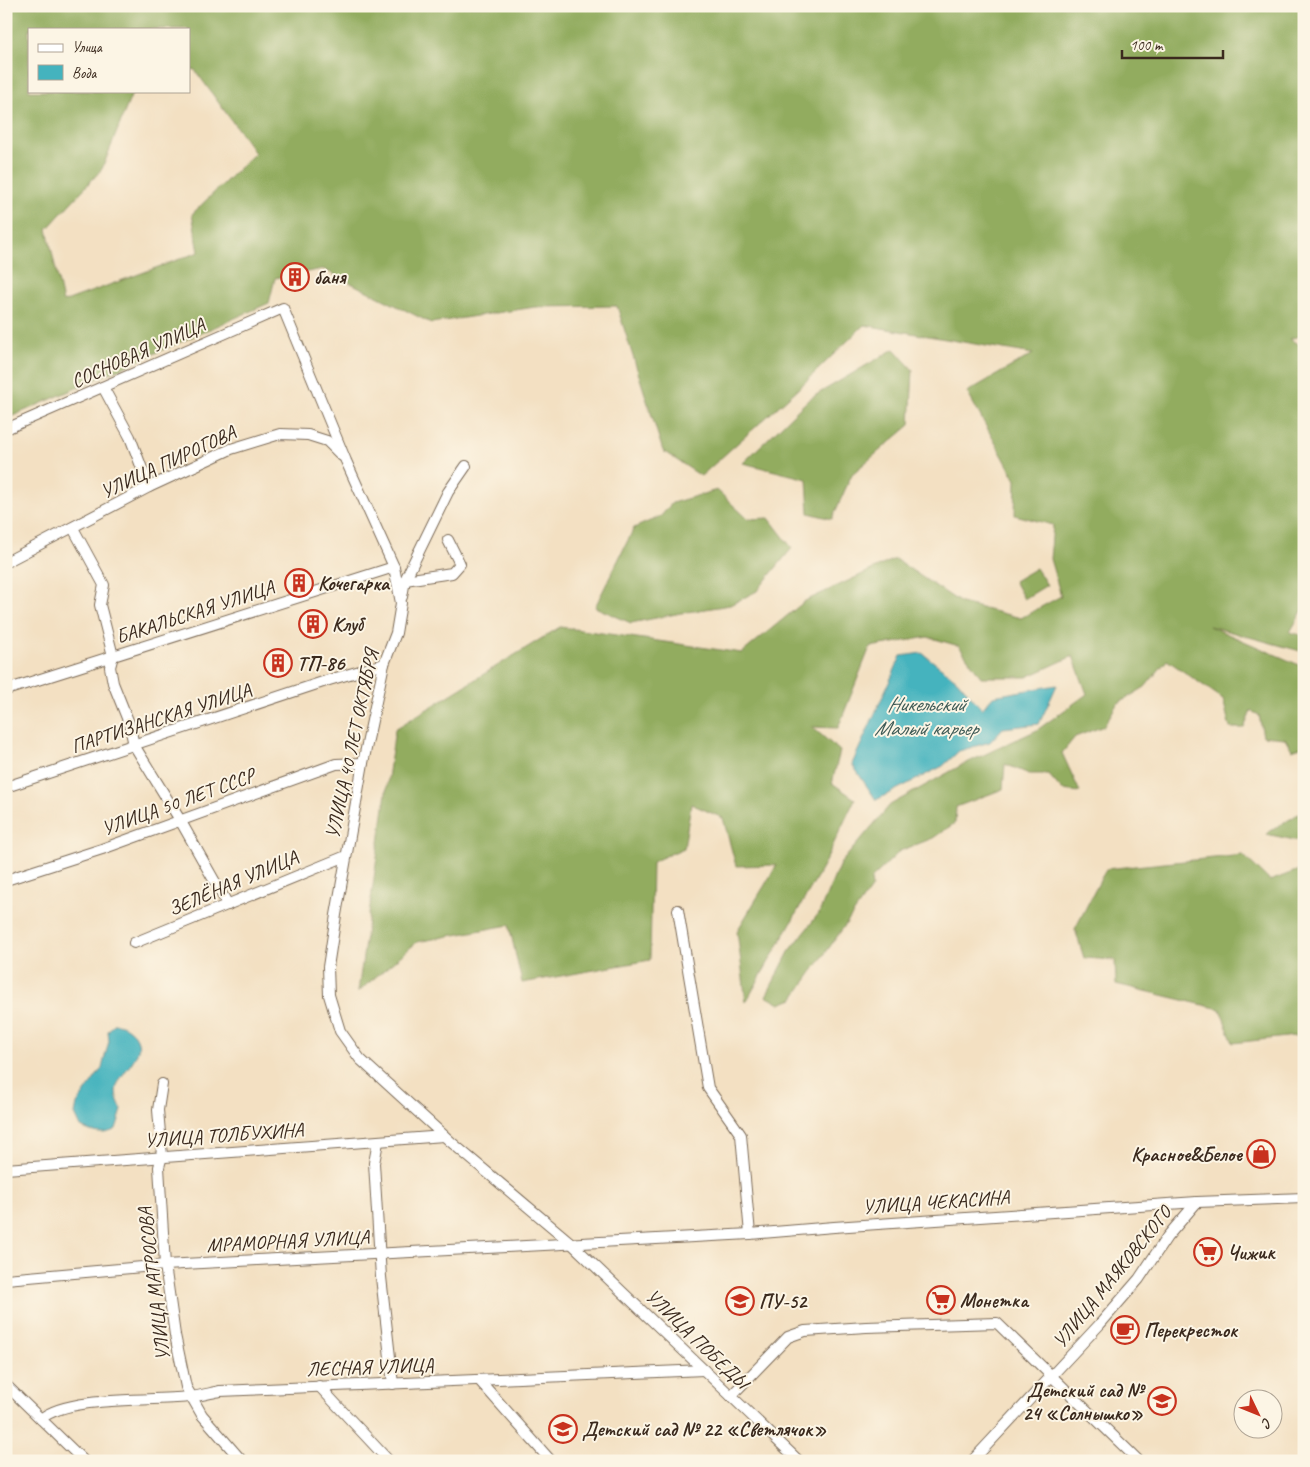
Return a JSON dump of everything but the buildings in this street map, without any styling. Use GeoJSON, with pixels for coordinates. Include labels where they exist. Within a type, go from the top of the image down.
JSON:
{"type":"FeatureCollection","features":[{"type":"Feature","properties":{"kind":"street","name":"СОСНОВАЯ УЛИЦА"},"geometry":{"type":"LineString","coordinates":[[6,429],[283,308]]}},
{"type":"Feature","properties":{"kind":"street","name":"УЛИЦА 40 ЛЕТ ОКТЯБРЯ"},"geometry":{"type":"LineString","coordinates":[[283,308],[346,461],[394,567],[401,603],[396,633],[384,664],[346,856],[328,968],[329,995],[334,1013],[340,1031],[360,1059],[444,1136],[571,1243]]}},
{"type":"Feature","properties":{"kind":"street"},"geometry":{"type":"LineString","coordinates":[[104,387],[130,437],[149,487]]}},
{"type":"Feature","properties":{"kind":"street","name":"УЛИЦА ПИРОГОВА"},"geometry":{"type":"LineString","coordinates":[[6,562],[149,487],[231,449],[280,434],[308,435],[328,441],[346,461]]}},
{"type":"Feature","properties":{"kind":"street"},"geometry":{"type":"LineString","coordinates":[[401,603],[405,580],[448,492],[466,466]]}},
{"type":"Feature","properties":{"kind":"street"},"geometry":{"type":"LineString","coordinates":[[74,528],[104,584],[100,605],[113,656],[110,666],[113,683],[134,745],[180,820],[228,905]]}},
{"type":"Feature","properties":{"kind":"street"},"geometry":{"type":"LineString","coordinates":[[405,580],[452,573],[460,564],[448,540]]}},
{"type":"Feature","properties":{"kind":"street","name":"БАКАЛЬСКАЯ УЛИЦА"},"geometry":{"type":"LineString","coordinates":[[6,690],[394,567]]}},
{"type":"Feature","properties":{"kind":"street","name":"ПАРТИЗАНСКАЯ УЛИЦА"},"geometry":{"type":"LineString","coordinates":[[6,787],[329,680],[384,664]]}},
{"type":"Feature","properties":{"kind":"street","name":"УЛИЦА 50 ЛЕТ СССР"},"geometry":{"type":"LineString","coordinates":[[6,880],[102,849],[336,764],[363,763]]}},
{"type":"Feature","properties":{"kind":"street","name":"ЗЕЛЁНАЯ УЛИЦА"},"geometry":{"type":"LineString","coordinates":[[134,943],[346,856]]}},
{"type":"Feature","properties":{"kind":"street"},"geometry":{"type":"LineString","coordinates":[[678,910],[708,1088],[741,1135],[750,1234]]}},
{"type":"Feature","properties":{"kind":"street","name":"УЛИЦА МАТРОСОВА"},"geometry":{"type":"LineString","coordinates":[[162,1084],[158,1110],[162,1156],[159,1167],[166,1265],[175,1335],[186,1387],[202,1415],[242,1461]]}},
{"type":"Feature","properties":{"kind":"street","name":"УЛИЦА ТОЛБУХИНА"},"geometry":{"type":"LineString","coordinates":[[6,1169],[444,1136]]}},
{"type":"Feature","properties":{"kind":"street"},"geometry":{"type":"LineString","coordinates":[[378,1142],[374,1163],[382,1277],[394,1384]]}},
{"type":"Feature","properties":{"kind":"street","name":"УЛИЦА ЧЕКАСИНА"},"geometry":{"type":"LineString","coordinates":[[571,1243],[750,1234],[834,1226],[1197,1202],[1304,1198]]}},
{"type":"Feature","properties":{"kind":"street","name":"УЛИЦА МАЯКОВСКОГО"},"geometry":{"type":"LineString","coordinates":[[972,1461],[1082,1346],[1139,1279],[1167,1237],[1197,1202]]}},
{"type":"Feature","properties":{"kind":"street","name":"МРАМОРНАЯ УЛИЦА"},"geometry":{"type":"LineString","coordinates":[[6,1278],[166,1265],[571,1243]]}},
{"type":"Feature","properties":{"kind":"street","name":"УЛИЦА ПОБЕДЫ"},"geometry":{"type":"LineString","coordinates":[[571,1243],[799,1461]]}},
{"type":"Feature","properties":{"kind":"street"},"geometry":{"type":"LineString","coordinates":[[731,1396],[788,1337],[805,1331],[997,1322],[1139,1461]]}},
{"type":"Feature","properties":{"kind":"street","name":"ЛЕСНАЯ УЛИЦА"},"geometry":{"type":"LineString","coordinates":[[41,1419],[59,1408],[99,1402],[190,1397],[220,1391],[704,1370]]}},
{"type":"Feature","properties":{"kind":"street"},"geometry":{"type":"LineString","coordinates":[[479,1380],[551,1461]]}},
{"type":"Feature","properties":{"kind":"street"},"geometry":{"type":"LineString","coordinates":[[6,1385],[84,1461]]}},
{"type":"Feature","properties":{"kind":"street"},"geometry":{"type":"LineString","coordinates":[[319,1386],[389,1461]]}},
{"type":"Feature","properties":{"kind":"green space"},"geometry":{"type":"Polygon","coordinates":[[[6,6],[1304,6],[1304,335],[1289,339],[1304,347],[1304,608],[1290,632],[1304,636],[1304,652],[1209,626],[1304,667],[1304,746],[1292,750],[1285,738],[1263,736],[1259,715],[1251,711],[1244,728],[1230,728],[1223,699],[1167,660],[1145,687],[1117,704],[1104,726],[1075,737],[1062,753],[1080,792],[1062,790],[1048,774],[1029,774],[1005,764],[1003,789],[956,807],[955,823],[933,838],[900,851],[871,879],[872,887],[793,999],[780,1004],[766,996],[789,952],[819,913],[840,864],[890,805],[960,766],[1037,730],[1087,694],[1073,656],[1027,677],[981,677],[959,646],[928,637],[870,647],[838,728],[812,727],[840,751],[832,783],[855,799],[822,868],[746,1002],[737,931],[777,865],[736,866],[723,818],[691,804],[684,848],[652,862],[650,960],[522,983],[509,925],[417,942],[358,992],[395,729],[560,627],[742,653],[805,601],[895,559],[961,603],[1021,618],[1061,596],[1050,559],[1053,525],[1015,515],[1016,480],[967,392],[1033,354],[864,325],[799,388],[701,476],[663,451],[617,306],[535,307],[431,323],[323,269],[275,278],[269,303],[6,419],[6,6]],[[28,28],[28,92],[133,92],[102,169],[47,229],[63,302],[199,252],[192,214],[255,153],[195,70],[190,69],[190,28],[28,28]]]}},
{"type":"Feature","properties":{"kind":"green space"},"geometry":{"type":"Polygon","coordinates":[[[894,349],[913,370],[910,425],[852,474],[832,519],[809,513],[807,479],[743,463],[809,399],[894,349]]]}},
{"type":"Feature","properties":{"kind":"green space"},"geometry":{"type":"Polygon","coordinates":[[[717,490],[748,519],[769,518],[792,548],[757,591],[730,605],[631,623],[595,607],[634,528],[661,516],[672,503],[717,490]]]}},
{"type":"Feature","properties":{"kind":"green space"},"geometry":{"type":"Polygon","coordinates":[[[1036,568],[1047,585],[1024,599],[1014,581],[1036,568]]]}},
{"type":"Feature","properties":{"kind":"green space"},"geometry":{"type":"Polygon","coordinates":[[[1303,811],[1304,842],[1266,834],[1303,811]]]}},
{"type":"Feature","properties":{"kind":"green space"},"geometry":{"type":"Polygon","coordinates":[[[1243,855],[1270,881],[1304,868],[1304,1035],[1233,1043],[1220,1009],[1116,984],[1115,960],[1084,958],[1075,929],[1106,869],[1243,855]]]}},
{"type":"Feature","properties":{"kind":"water","name":"Никельский Малый карьер"},"geometry":{"type":"Polygon","coordinates":[[[922,653],[957,680],[982,709],[993,696],[1057,685],[1039,724],[1003,728],[990,742],[959,751],[943,766],[876,800],[852,764],[901,656],[922,653]]]}},
{"type":"Feature","properties":{"kind":"water"},"geometry":{"type":"Polygon","coordinates":[[[114,1024],[119,1024],[131,1031],[137,1039],[137,1054],[122,1076],[116,1091],[122,1110],[116,1129],[98,1133],[81,1127],[75,1114],[77,1104],[102,1068],[109,1041],[108,1031],[114,1024]]]}},
{"type":"Feature","properties":{"kind":"place","name":"баня"},"geometry":{"type":"Point","coordinates":[295,277]}},
{"type":"Feature","properties":{"kind":"place","name":"Кочегарка"},"geometry":{"type":"Point","coordinates":[299,583]}},
{"type":"Feature","properties":{"kind":"place","name":"Клуб"},"geometry":{"type":"Point","coordinates":[313,624]}},
{"type":"Feature","properties":{"kind":"place","name":"ТП-86"},"geometry":{"type":"Point","coordinates":[278,663]}},
{"type":"Feature","properties":{"kind":"place","name":"Красное&Белое"},"geometry":{"type":"Point","coordinates":[1261,1154]}},
{"type":"Feature","properties":{"kind":"place","name":"Чижик"},"geometry":{"type":"Point","coordinates":[1208,1252]}},
{"type":"Feature","properties":{"kind":"place","name":"Монетка"},"geometry":{"type":"Point","coordinates":[941,1300]}},
{"type":"Feature","properties":{"kind":"place","name":"ПУ-52"},"geometry":{"type":"Point","coordinates":[740,1301]}},
{"type":"Feature","properties":{"kind":"place","name":"Перекресток"},"geometry":{"type":"Point","coordinates":[1125,1330]}},
{"type":"Feature","properties":{"kind":"place","name":"Детский сад № 24 «Солнышко»"},"geometry":{"type":"Point","coordinates":[1162,1401]}},
{"type":"Feature","properties":{"kind":"place","name":"Детский сад № 22 «Светлячок»"},"geometry":{"type":"Point","coordinates":[563,1429]}}]}
